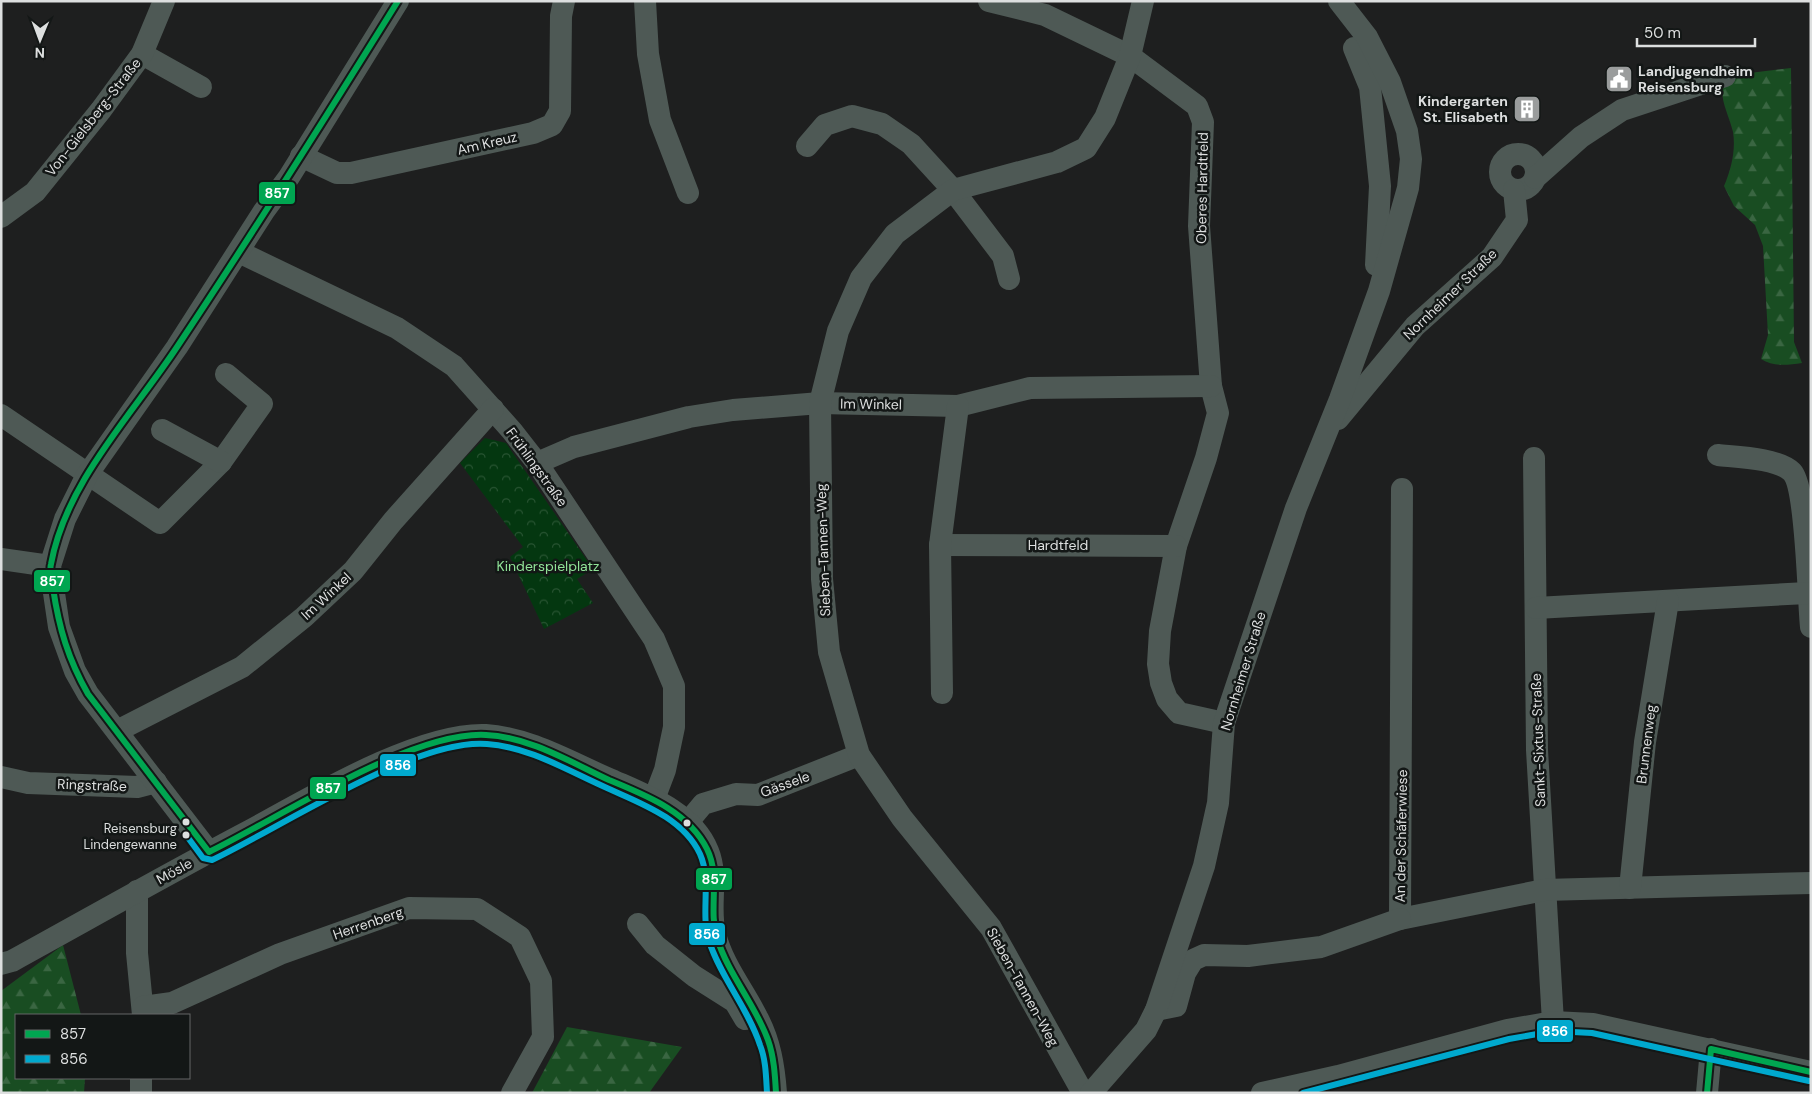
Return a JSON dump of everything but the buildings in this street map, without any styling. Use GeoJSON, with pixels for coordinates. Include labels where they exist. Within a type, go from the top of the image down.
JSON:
{"type":"FeatureCollection","features":[{"type":"Feature","properties":{"kind":"street","name":"Von-Gielsberg-Straße"},"geometry":{"type":"LineString","coordinates":[[1,217],[35,192],[101,110],[142,54],[164,1]]}},
{"type":"Feature","properties":{"kind":"street"},"geometry":{"type":"LineString","coordinates":[[209,852],[88,694],[75,672],[59,627],[50,566],[65,519],[87,475],[177,347],[302,156],[398,1]]}},
{"type":"Feature","properties":{"kind":"street","name":"Am Kreuz"},"geometry":{"type":"LineString","coordinates":[[302,156],[337,174],[351,174],[533,133],[552,125],[560,110],[561,16],[564,1]]}},
{"type":"Feature","properties":{"kind":"street"},"geometry":{"type":"LineString","coordinates":[[646,1],[648,54],[660,120],[688,193]]}},
{"type":"Feature","properties":{"kind":"street","name":"Oberes Hardtfeld"},"geometry":{"type":"LineString","coordinates":[[989,1],[1045,15],[1130,56],[1197,106],[1203,122],[1199,226],[1211,386]]}},
{"type":"Feature","properties":{"kind":"street","name":"Sieben-Tannen-Weg"},"geometry":{"type":"LineString","coordinates":[[1083,1093],[991,928],[902,818],[859,755],[828,643],[822,580],[820,403],[838,331],[861,278],[895,234],[952,190],[1057,162],[1086,148],[1105,118],[1130,56],[1143,1]]}},
{"type":"Feature","properties":{"kind":"street","name":"Nornheimer Straße"},"geometry":{"type":"LineString","coordinates":[[1091,1093],[1146,1030],[1156,1010],[1204,866],[1218,803],[1224,723],[1296,508],[1323,437],[1340,399],[1379,291],[1408,188],[1412,159],[1407,130],[1390,82],[1367,37],[1339,1]]}},
{"type":"Feature","properties":{"kind":"street"},"geometry":{"type":"LineString","coordinates":[[1354,48],[1370,87],[1380,186],[1376,265]]}},
{"type":"Feature","properties":{"kind":"street"},"geometry":{"type":"LineString","coordinates":[[142,54],[201,87]]}},
{"type":"Feature","properties":{"kind":"street"},"geometry":{"type":"LineString","coordinates":[[1514,190],[1526,188],[1581,137],[1622,110],[1725,76]]}},
{"type":"Feature","properties":{"kind":"street"},"geometry":{"type":"LineString","coordinates":[[807,146],[825,125],[852,116],[882,124],[911,144],[952,190],[1003,256],[1009,279]]}},
{"type":"Feature","properties":{"kind":"street","name":"Nornheimer Straße"},"geometry":{"type":"LineString","coordinates":[[1323,437],[1415,326],[1492,256],[1517,220],[1514,190],[1509,188],[1501,178],[1501,167],[1508,158],[1519,155],[1530,159],[1536,168],[1535,178]]}},
{"type":"Feature","properties":{"kind":"street"},"geometry":{"type":"LineString","coordinates":[[1380,186],[1408,188]]}},
{"type":"Feature","properties":{"kind":"street","name":"Frühlingstraße"},"geometry":{"type":"LineString","coordinates":[[239,252],[397,328],[454,366],[493,409],[537,464],[654,639],[674,686],[674,727],[665,770],[654,799]]}},
{"type":"Feature","properties":{"kind":"street"},"geometry":{"type":"LineString","coordinates":[[1,415],[160,523],[221,462],[262,404],[226,374]]}},
{"type":"Feature","properties":{"kind":"street"},"geometry":{"type":"LineString","coordinates":[[1211,386],[1218,414],[1206,458],[1176,546],[1160,631],[1158,664],[1166,699],[1179,713],[1224,723]]}},
{"type":"Feature","properties":{"kind":"street","name":"Im Winkel"},"geometry":{"type":"LineString","coordinates":[[537,464],[574,447],[690,417],[733,410],[820,403],[958,406],[1030,388],[1211,386]]}},
{"type":"Feature","properties":{"kind":"street"},"geometry":{"type":"LineString","coordinates":[[942,693],[940,545],[958,406]]}},
{"type":"Feature","properties":{"kind":"street","name":"Im Winkel"},"geometry":{"type":"LineString","coordinates":[[117,731],[242,667],[304,617],[353,570],[393,521],[493,409]]}},
{"type":"Feature","properties":{"kind":"street"},"geometry":{"type":"LineString","coordinates":[[162,430],[221,462]]}},
{"type":"Feature","properties":{"kind":"street"},"geometry":{"type":"LineString","coordinates":[[1718,455],[1765,461],[1783,466],[1797,480],[1803,518],[1811,628]]}},
{"type":"Feature","properties":{"kind":"street","name":"Sankt-Sixtus-Straße"},"geometry":{"type":"LineString","coordinates":[[1534,458],[1537,750],[1553,1022]]}},
{"type":"Feature","properties":{"kind":"street","name":"An der Schäferwiese"},"geometry":{"type":"LineString","coordinates":[[1402,489],[1400,919],[1544,890],[1811,883]]}},
{"type":"Feature","properties":{"kind":"street","name":"Hardtfeld"},"geometry":{"type":"LineString","coordinates":[[940,545],[1176,546]]}},
{"type":"Feature","properties":{"kind":"street"},"geometry":{"type":"LineString","coordinates":[[1,559],[50,566]]}},
{"type":"Feature","properties":{"kind":"street"},"geometry":{"type":"LineString","coordinates":[[1536,608],[1807,593]]}},
{"type":"Feature","properties":{"kind":"street","name":"Brunnenweg"},"geometry":{"type":"LineString","coordinates":[[1630,888],[1645,742],[1668,601]]}},
{"type":"Feature","properties":{"kind":"street","name":"Mösle"},"geometry":{"type":"LineString","coordinates":[[1,964],[12,961],[209,852],[366,770],[417,748],[455,738],[486,735],[521,741],[654,799],[688,822],[708,850],[714,880],[714,931],[724,960],[758,1018],[768,1040],[774,1064],[776,1093]]}},
{"type":"Feature","properties":{"kind":"street","name":"Gässele"},"geometry":{"type":"LineString","coordinates":[[688,822],[703,804],[736,794],[758,796],[859,755]]}},
{"type":"Feature","properties":{"kind":"street","name":"Ringstraße"},"geometry":{"type":"LineString","coordinates":[[1,777],[28,783],[136,787],[156,782]]}},
{"type":"Feature","properties":{"kind":"street","name":"Herrenberg"},"geometry":{"type":"LineString","coordinates":[[137,891],[137,953],[143,1011],[172,1003],[280,954],[409,908],[477,909],[520,937],[529,972],[541,981],[542,1037],[512,1093]]}},
{"type":"Feature","properties":{"kind":"street"},"geometry":{"type":"LineString","coordinates":[[1156,1010],[1176,1006],[1185,973],[1193,960],[1204,955],[1248,956],[1321,947],[1400,919]]}},
{"type":"Feature","properties":{"kind":"street"},"geometry":{"type":"LineString","coordinates":[[638,924],[655,945],[694,976],[736,1002],[747,1023],[758,1018]]}},
{"type":"Feature","properties":{"kind":"street"},"geometry":{"type":"LineString","coordinates":[[1262,1093],[1338,1076],[1507,1030],[1553,1022],[1592,1024],[1811,1072]]}},
{"type":"Feature","properties":{"kind":"street"},"geometry":{"type":"LineString","coordinates":[[1707,1093],[1711,1049]]}},
{"type":"Feature","properties":{"kind":"street"},"geometry":{"type":"LineString","coordinates":[[140,1093],[141,1079]]}},
{"type":"Feature","properties":{"kind":"green space"},"geometry":{"type":"Polygon","coordinates":[[[1791,68],[1794,342],[1802,363],[1781,365],[1761,359],[1768,335],[1763,246],[1755,225],[1734,206],[1724,186],[1732,160],[1734,139],[1722,91],[1725,76],[1791,68]]]}},
{"type":"Feature","properties":{"kind":"green space","name":"Kinderspielplatz"},"geometry":{"type":"Polygon","coordinates":[[[485,438],[506,443],[593,569],[577,579],[593,603],[544,629],[510,557],[523,547],[460,463],[485,438]]]}},
{"type":"Feature","properties":{"kind":"green space"},"geometry":{"type":"Polygon","coordinates":[[[63,945],[81,1014],[15,1014],[15,1079],[85,1079],[84,1093],[1,1093],[1,991],[63,945]]]}},
{"type":"Feature","properties":{"kind":"green space"},"geometry":{"type":"Polygon","coordinates":[[[567,1027],[682,1047],[649,1093],[532,1093],[567,1027]]]}},
{"type":"Feature","properties":{"kind":"transit line","name":"857"},"geometry":{"type":"LineString","coordinates":[[398,1],[233,261],[177,347],[103,450],[71,505],[59,534],[50,570],[58,617],[65,643],[88,694],[209,852],[346,779],[384,761],[455,737],[486,735],[518,740],[534,745],[651,798],[677,814],[699,836],[711,860],[717,938],[728,964],[763,1027],[768,1040],[773,1059],[776,1093]]}},
{"type":"Feature","properties":{"kind":"transit line","name":"856"},"geometry":{"type":"LineString","coordinates":[[186,835],[203,858],[212,860],[386,770],[423,755],[457,746],[487,744],[503,746],[548,761],[659,813],[672,821],[692,841],[700,854],[705,875],[705,919],[709,941],[720,968],[755,1031],[762,1051],[767,1093]]}},
{"type":"Feature","properties":{"kind":"transit line","name":"856"},"geometry":{"type":"LineString","coordinates":[[1303,1093],[1509,1039],[1554,1031],[1592,1033],[1809,1081]]}},
{"type":"Feature","properties":{"kind":"transit line","name":"857"},"geometry":{"type":"LineString","coordinates":[[1707,1093],[1711,1049],[1811,1072]]}},
{"type":"Feature","properties":{"kind":"place","name":"Landjugendheim Reisensburg"},"geometry":{"type":"Point","coordinates":[1619,79]}},
{"type":"Feature","properties":{"kind":"place","name":"Kindergarten St. Elisabeth"},"geometry":{"type":"Point","coordinates":[1527,109]}},
{"type":"Feature","properties":{"kind":"place","name":"Reisensburg Lindengewanne"},"geometry":{"type":"Point","coordinates":[186,835]}}]}
